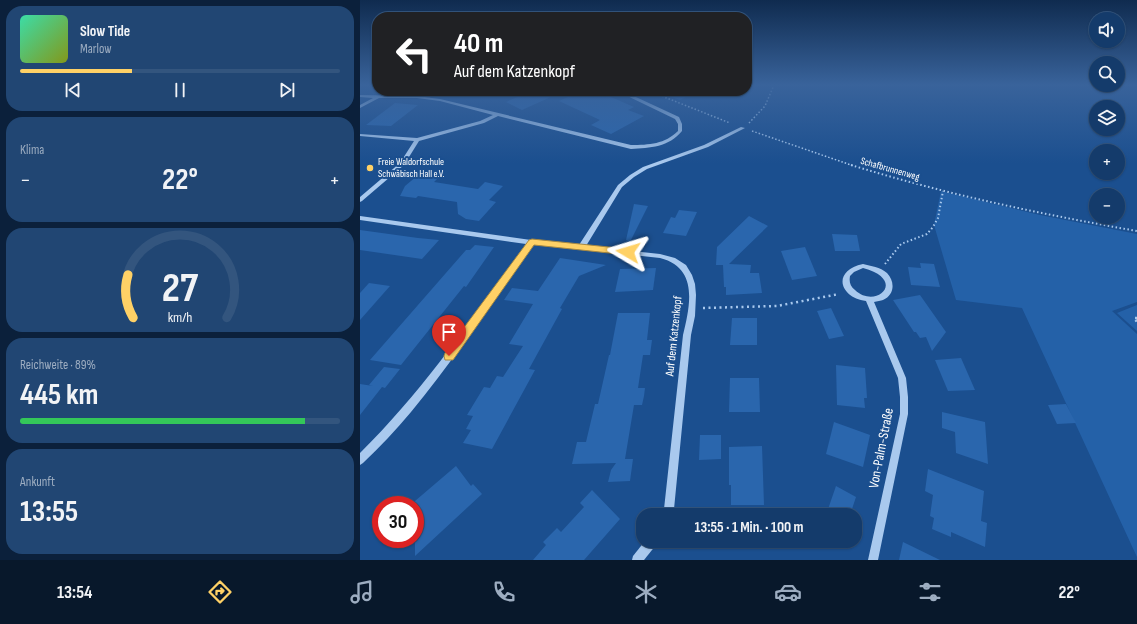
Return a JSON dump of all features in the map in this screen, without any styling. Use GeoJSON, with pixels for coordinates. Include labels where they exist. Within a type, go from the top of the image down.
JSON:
{"type":"FeatureCollection","features":[{"type":"Feature","properties":{"kind":"street"},"geometry":{"type":"LineString","coordinates":[[486,111],[631,147],[658,145],[667,142],[680,131],[680,124],[677,118],[662,111]]}},
{"type":"Feature","properties":{"kind":"street"},"geometry":{"type":"LineString","coordinates":[[360,135],[417,140],[482,122],[498,114]]}},
{"type":"Feature","properties":{"kind":"street"},"geometry":{"type":"LineString","coordinates":[[582,246],[620,186],[632,176],[645,168],[706,146],[742,128]]}},
{"type":"Feature","properties":{"kind":"street"},"geometry":{"type":"LineString","coordinates":[[360,200],[402,164],[417,140]]}},
{"type":"Feature","properties":{"kind":"street","name":"Auf dem Katzenkopf"},"geometry":{"type":"LineString","coordinates":[[360,218],[532,242],[582,246],[660,256],[675,261],[687,271],[691,285],[692,308],[687,335],[669,508]]}},
{"type":"Feature","properties":{"kind":"street"},"geometry":{"type":"LineString","coordinates":[[360,460],[381,440],[421,394],[532,242]]}},
{"type":"Feature","properties":{"kind":"street"},"geometry":{"type":"LineString","coordinates":[[863,266],[880,271],[888,278],[890,286],[888,293],[880,298],[869,300],[859,297],[851,292],[846,285],[848,272],[855,268],[863,266]]}},
{"type":"Feature","properties":{"kind":"street","name":"Von-Palm-Straße"},"geometry":{"type":"LineString","coordinates":[[869,300],[902,378],[904,397],[904,414],[874,560]]}},
{"type":"Feature","properties":{"kind":"street"},"geometry":{"type":"LineString","coordinates":[[638,560],[647,548]]}},
{"type":"Feature","properties":{"kind":"path","name":"Schafbrunnenweg"},"geometry":{"type":"LineString","coordinates":[[700,111],[742,128],[830,159],[943,191],[1040,214],[1137,231]]}},
{"type":"Feature","properties":{"kind":"path"},"geometry":{"type":"LineString","coordinates":[[742,128],[762,111]]}},
{"type":"Feature","properties":{"kind":"path"},"geometry":{"type":"LineString","coordinates":[[880,271],[901,244],[927,234],[938,218],[943,191]]}},
{"type":"Feature","properties":{"kind":"path"},"geometry":{"type":"LineString","coordinates":[[692,308],[777,306],[851,292]]}},
{"type":"Feature","properties":{"kind":"path"},"geometry":{"type":"LineString","coordinates":[[1137,318],[1134,318],[1137,322]]}},
{"type":"Feature","properties":{"kind":"shaded area"},"geometry":{"type":"Polygon","coordinates":[[[941,191],[1040,215],[1137,234],[1137,302],[1112,311],[1137,334],[1137,557],[1022,308],[956,300],[934,225],[941,191]]]}},
{"type":"Feature","properties":{"kind":"shaded area"},"geometry":{"type":"Polygon","coordinates":[[[1137,305],[1137,331],[1117,313],[1137,305]]]}},
{"type":"Feature","properties":{"kind":"building"},"geometry":{"type":"Polygon","coordinates":[[[384,111],[410,111],[391,126],[366,125],[384,111]]]}},
{"type":"Feature","properties":{"kind":"building"},"geometry":{"type":"Polygon","coordinates":[[[581,111],[631,111],[644,116],[611,134],[591,125],[600,120],[581,111]]]}},
{"type":"Feature","properties":{"kind":"building"},"geometry":{"type":"Polygon","coordinates":[[[423,171],[443,173],[434,182],[478,189],[485,182],[503,186],[489,200],[496,202],[479,221],[466,219],[458,214],[457,202],[418,196],[416,198],[400,196],[405,186],[423,171]]]}},
{"type":"Feature","properties":{"kind":"building"},"geometry":{"type":"Polygon","coordinates":[[[634,204],[648,206],[630,242],[626,240],[634,204]]]}},
{"type":"Feature","properties":{"kind":"building"},"geometry":{"type":"Polygon","coordinates":[[[679,210],[697,212],[686,236],[663,233],[671,217],[675,218],[679,210]]]}},
{"type":"Feature","properties":{"kind":"building"},"geometry":{"type":"Polygon","coordinates":[[[749,216],[768,226],[729,264],[751,265],[750,273],[759,273],[762,293],[726,295],[723,265],[716,265],[717,247],[749,216]]]}},
{"type":"Feature","properties":{"kind":"building"},"geometry":{"type":"Polygon","coordinates":[[[360,230],[439,240],[422,259],[360,250],[360,230]]]}},
{"type":"Feature","properties":{"kind":"building"},"geometry":{"type":"Polygon","coordinates":[[[832,234],[857,235],[860,251],[835,251],[832,234]]]}},
{"type":"Feature","properties":{"kind":"building"},"geometry":{"type":"Polygon","coordinates":[[[475,245],[494,247],[466,287],[464,286],[401,365],[370,360],[466,250],[470,250],[475,245]]]}},
{"type":"Feature","properties":{"kind":"building"},"geometry":{"type":"Polygon","coordinates":[[[805,247],[817,276],[792,280],[781,251],[805,247]]]}},
{"type":"Feature","properties":{"kind":"building"},"geometry":{"type":"Polygon","coordinates":[[[560,258],[606,265],[579,276],[560,308],[562,309],[529,369],[535,370],[492,449],[463,443],[471,430],[466,429],[473,416],[467,415],[484,387],[490,388],[497,376],[503,377],[523,346],[509,344],[533,304],[504,300],[512,288],[538,291],[560,258]]]}},
{"type":"Feature","properties":{"kind":"building"},"geometry":{"type":"Polygon","coordinates":[[[920,263],[934,264],[940,287],[911,285],[908,267],[921,268],[920,263]]]}},
{"type":"Feature","properties":{"kind":"building"},"geometry":{"type":"Polygon","coordinates":[[[656,268],[653,290],[615,292],[620,269],[656,268]]]}},
{"type":"Feature","properties":{"kind":"building"},"geometry":{"type":"Polygon","coordinates":[[[369,283],[390,286],[360,320],[360,293],[369,283]]]}},
{"type":"Feature","properties":{"kind":"building"},"geometry":{"type":"Polygon","coordinates":[[[920,295],[946,332],[932,351],[926,337],[920,338],[916,332],[914,332],[893,300],[920,295]]]}},
{"type":"Feature","properties":{"kind":"building"},"geometry":{"type":"Polygon","coordinates":[[[831,308],[844,336],[829,339],[817,311],[831,308]]]}},
{"type":"Feature","properties":{"kind":"building"},"geometry":{"type":"Polygon","coordinates":[[[618,313],[650,313],[647,340],[652,340],[650,355],[643,355],[638,388],[645,388],[644,396],[642,405],[634,405],[625,459],[633,459],[630,481],[608,482],[611,470],[616,463],[572,464],[577,442],[586,442],[595,404],[598,404],[610,355],[618,313]]]}},
{"type":"Feature","properties":{"kind":"building"},"geometry":{"type":"Polygon","coordinates":[[[732,318],[757,318],[757,345],[730,345],[732,318]]]}},
{"type":"Feature","properties":{"kind":"building"},"geometry":{"type":"Polygon","coordinates":[[[961,358],[975,390],[948,391],[935,360],[961,358]]]}},
{"type":"Feature","properties":{"kind":"building"},"geometry":{"type":"Polygon","coordinates":[[[836,365],[865,368],[867,398],[864,398],[865,408],[837,405],[836,365]]]}},
{"type":"Feature","properties":{"kind":"building"},"geometry":{"type":"Polygon","coordinates":[[[384,367],[400,369],[385,388],[382,387],[360,415],[360,384],[373,386],[369,385],[384,367]]]}},
{"type":"Feature","properties":{"kind":"building"},"geometry":{"type":"Polygon","coordinates":[[[730,378],[759,378],[760,412],[729,412],[730,378]]]}},
{"type":"Feature","properties":{"kind":"building"},"geometry":{"type":"Polygon","coordinates":[[[1066,404],[1076,423],[1057,424],[1048,405],[1066,404]]]}},
{"type":"Feature","properties":{"kind":"building"},"geometry":{"type":"Polygon","coordinates":[[[942,412],[985,422],[988,464],[956,453],[955,432],[942,428],[942,412]]]}},
{"type":"Feature","properties":{"kind":"building"},"geometry":{"type":"Polygon","coordinates":[[[834,422],[870,435],[863,467],[826,454],[834,422]]]}},
{"type":"Feature","properties":{"kind":"building"},"geometry":{"type":"Polygon","coordinates":[[[700,435],[721,435],[721,459],[699,460],[700,435]]]}},
{"type":"Feature","properties":{"kind":"building"},"geometry":{"type":"Polygon","coordinates":[[[762,446],[764,505],[731,505],[731,485],[729,485],[729,447],[762,446]]]}},
{"type":"Feature","properties":{"kind":"building"},"geometry":{"type":"Polygon","coordinates":[[[456,466],[471,486],[473,484],[482,494],[424,548],[424,496],[421,496],[456,466]]]}},
{"type":"Feature","properties":{"kind":"building"},"geometry":{"type":"Polygon","coordinates":[[[928,469],[984,491],[981,521],[987,523],[985,547],[951,532],[951,537],[932,529],[934,518],[930,516],[933,495],[925,491],[928,469]]]}},
{"type":"Feature","properties":{"kind":"building"},"geometry":{"type":"Polygon","coordinates":[[[836,486],[856,497],[852,508],[828,508],[836,486]]]}},
{"type":"Feature","properties":{"kind":"building"},"geometry":{"type":"Polygon","coordinates":[[[592,490],[620,519],[584,560],[533,560],[546,545],[543,542],[557,528],[561,532],[584,507],[580,503],[592,490]]]}},
{"type":"Feature","properties":{"kind":"building"},"geometry":{"type":"Polygon","coordinates":[[[903,542],[940,560],[899,560],[903,542]]]}},
{"type":"Feature","properties":{"kind":"building"},"geometry":{"type":"Polygon","coordinates":[[[415,548],[424,548],[415,556],[415,548]]]}},
{"type":"Feature","properties":{"kind":"place","name":"Freie Waldorfschule Schwäbisch Hall e.V."},"geometry":{"type":"Point","coordinates":[370,168]}},
{"type":"Feature","properties":{"kind":"route"},"geometry":{"type":"LineString","coordinates":[[449,356],[532,242],[582,246],[628,252]]}}]}
